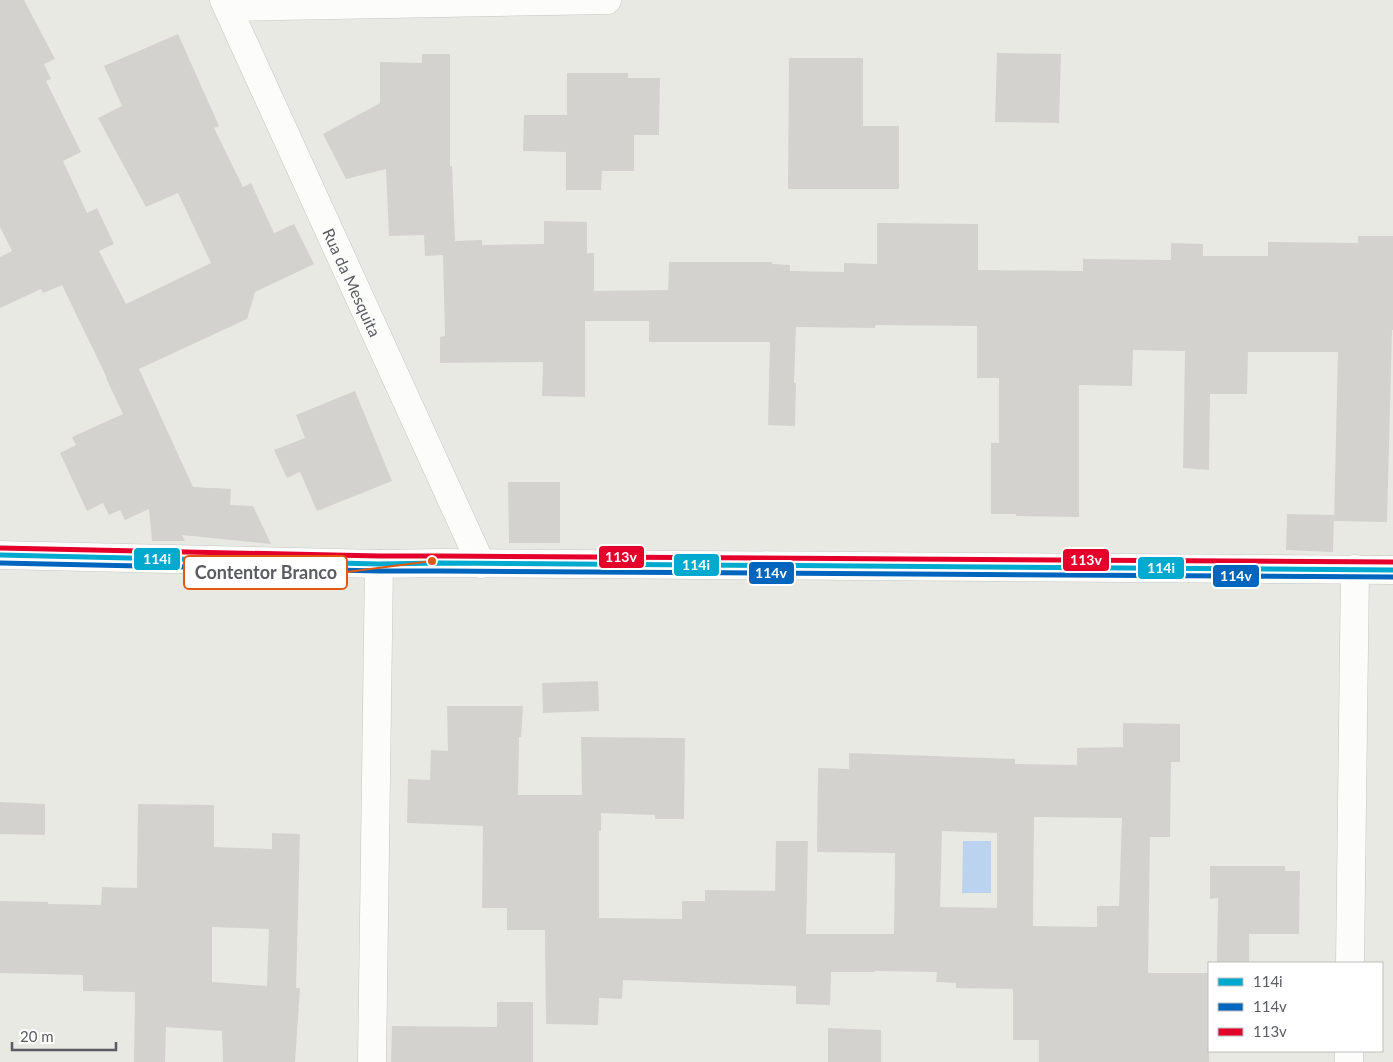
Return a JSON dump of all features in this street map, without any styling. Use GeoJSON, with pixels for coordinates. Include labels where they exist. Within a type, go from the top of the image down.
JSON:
{"type":"FeatureCollection","features":[{"type":"Feature","properties":{"kind":"street"},"geometry":{"type":"LineString","coordinates":[[226,4],[607,0]]}},
{"type":"Feature","properties":{"kind":"street","name":"Rua da Mesquita"},"geometry":{"type":"LineString","coordinates":[[226,4],[481,564]]}},
{"type":"Feature","properties":{"kind":"street"},"geometry":{"type":"LineString","coordinates":[[0,555],[379,564],[1393,570]]}},
{"type":"Feature","properties":{"kind":"street"},"geometry":{"type":"LineString","coordinates":[[372,1062],[379,564]]}},
{"type":"Feature","properties":{"kind":"street"},"geometry":{"type":"LineString","coordinates":[[1350,962],[1355,569]]}},
{"type":"Feature","properties":{"kind":"water"},"geometry":{"type":"Polygon","coordinates":[[[963,841],[991,841],[991,893],[962,893],[963,841]]]}},
{"type":"Feature","properties":{"kind":"building"},"geometry":{"type":"Polygon","coordinates":[[[0,0],[24,0],[55,59],[44,64],[51,79],[46,81],[81,152],[63,161],[87,213],[97,208],[114,244],[99,251],[126,304],[211,263],[178,193],[146,207],[98,118],[122,106],[104,66],[178,34],[219,126],[214,128],[243,187],[251,183],[274,233],[294,224],[314,264],[255,292],[247,319],[139,369],[193,487],[231,489],[230,505],[253,506],[271,544],[182,535],[185,541],[152,541],[149,509],[125,520],[120,510],[109,515],[103,503],[87,511],[60,453],[76,445],[72,437],[123,414],[62,285],[43,293],[41,289],[0,308],[0,257],[12,251],[0,227],[0,0]]]}},
{"type":"Feature","properties":{"kind":"building"},"geometry":{"type":"Polygon","coordinates":[[[997,53],[1061,54],[1059,123],[995,122],[997,53]]]}},
{"type":"Feature","properties":{"kind":"building"},"geometry":{"type":"Polygon","coordinates":[[[422,54],[450,54],[450,166],[452,166],[455,241],[482,240],[482,245],[544,244],[544,221],[587,222],[587,253],[594,253],[594,291],[668,290],[669,262],[772,262],[772,264],[790,265],[790,271],[844,272],[844,263],[877,264],[877,223],[978,224],[978,270],[1083,271],[1083,259],[1171,260],[1171,243],[1203,244],[1203,256],[1268,256],[1268,242],[1358,243],[1358,236],[1393,236],[1393,330],[1387,522],[1334,521],[1338,352],[1248,352],[1247,394],[1210,394],[1209,470],[1183,468],[1185,351],[1133,350],[1132,386],[1079,385],[1079,517],[991,514],[991,443],[999,443],[999,378],[977,378],[977,326],[875,325],[875,328],[796,327],[795,426],[768,425],[770,342],[649,342],[649,321],[585,321],[585,397],[542,396],[543,362],[440,363],[440,337],[445,336],[443,255],[425,256],[424,235],[389,236],[386,169],[346,179],[323,134],[380,103],[380,62],[422,63],[422,54]]]}},
{"type":"Feature","properties":{"kind":"building"},"geometry":{"type":"Polygon","coordinates":[[[789,58],[863,58],[863,126],[899,126],[899,189],[788,189],[789,58]]]}},
{"type":"Feature","properties":{"kind":"building"},"geometry":{"type":"Polygon","coordinates":[[[567,73],[628,73],[628,78],[660,78],[659,135],[634,135],[634,171],[602,171],[601,190],[566,190],[566,152],[523,151],[524,115],[567,115],[567,73]]]}},
{"type":"Feature","properties":{"kind":"building"},"geometry":{"type":"Polygon","coordinates":[[[355,391],[392,481],[317,511],[300,472],[287,478],[274,450],[305,438],[296,415],[355,391]]]}},
{"type":"Feature","properties":{"kind":"building"},"geometry":{"type":"Polygon","coordinates":[[[508,482],[560,482],[560,543],[509,543],[508,482]]]}},
{"type":"Feature","properties":{"kind":"building"},"geometry":{"type":"Polygon","coordinates":[[[1287,514],[1334,515],[1333,552],[1286,550],[1287,514]]]}},
{"type":"Feature","properties":{"kind":"building"},"geometry":{"type":"Polygon","coordinates":[[[598,681],[599,711],[543,713],[542,683],[598,681]]]}},
{"type":"Feature","properties":{"kind":"building"},"geometry":{"type":"Polygon","coordinates":[[[447,706],[523,706],[521,737],[519,737],[518,795],[582,795],[581,737],[685,738],[684,819],[655,819],[655,815],[601,813],[601,831],[599,831],[599,918],[682,919],[682,901],[705,901],[705,890],[775,891],[776,841],[808,841],[806,934],[894,934],[895,853],[817,852],[818,768],[849,769],[849,753],[1015,759],[1015,764],[1077,765],[1077,748],[1123,747],[1123,723],[1180,724],[1180,762],[1171,762],[1170,837],[1150,837],[1148,973],[1208,973],[1209,1062],[1039,1062],[1039,1040],[1013,1040],[1013,989],[956,988],[956,983],[936,982],[937,972],[831,972],[830,1005],[796,1004],[796,986],[623,980],[622,999],[599,998],[598,1025],[546,1024],[545,930],[507,930],[507,908],[482,908],[483,826],[407,823],[408,779],[430,780],[431,750],[448,751],[447,706]],[[1034,817],[1033,926],[1097,927],[1097,906],[1119,906],[1122,818],[1034,817]],[[942,831],[940,907],[997,908],[997,833],[942,831]]]}},
{"type":"Feature","properties":{"kind":"building"},"geometry":{"type":"Polygon","coordinates":[[[0,802],[45,804],[45,835],[0,834],[0,802]]]}},
{"type":"Feature","properties":{"kind":"building"},"geometry":{"type":"Polygon","coordinates":[[[138,804],[214,805],[214,847],[272,849],[272,833],[300,834],[296,988],[300,988],[295,1062],[223,1062],[222,1031],[166,1027],[165,1062],[134,1062],[135,992],[83,991],[83,975],[0,973],[0,901],[101,905],[102,887],[137,888],[138,804]],[[212,927],[212,982],[267,986],[269,929],[212,927]]]}},
{"type":"Feature","properties":{"kind":"building"},"geometry":{"type":"Polygon","coordinates":[[[1210,866],[1285,866],[1285,871],[1300,871],[1299,934],[1249,934],[1249,962],[1217,962],[1218,898],[1210,899],[1210,866]]]}},
{"type":"Feature","properties":{"kind":"building"},"geometry":{"type":"Polygon","coordinates":[[[497,1002],[533,1002],[533,1062],[391,1062],[392,1026],[497,1027],[497,1002]]]}},
{"type":"Feature","properties":{"kind":"building"},"geometry":{"type":"Polygon","coordinates":[[[828,1028],[881,1030],[881,1062],[828,1062],[828,1028]]]}},
{"type":"Feature","properties":{"kind":"transit line","name":"113v"},"geometry":{"type":"LineString","coordinates":[[0,548],[379,556],[1393,562]]}},
{"type":"Feature","properties":{"kind":"transit line","name":"114i"},"geometry":{"type":"LineString","coordinates":[[0,555],[379,564],[1393,570]]}},
{"type":"Feature","properties":{"kind":"transit line","name":"114v"},"geometry":{"type":"LineString","coordinates":[[0,563],[379,571],[1393,577]]}},
{"type":"Feature","properties":{"kind":"place","name":"Contentor Branco"},"geometry":{"type":"Point","coordinates":[432,561]}}]}
